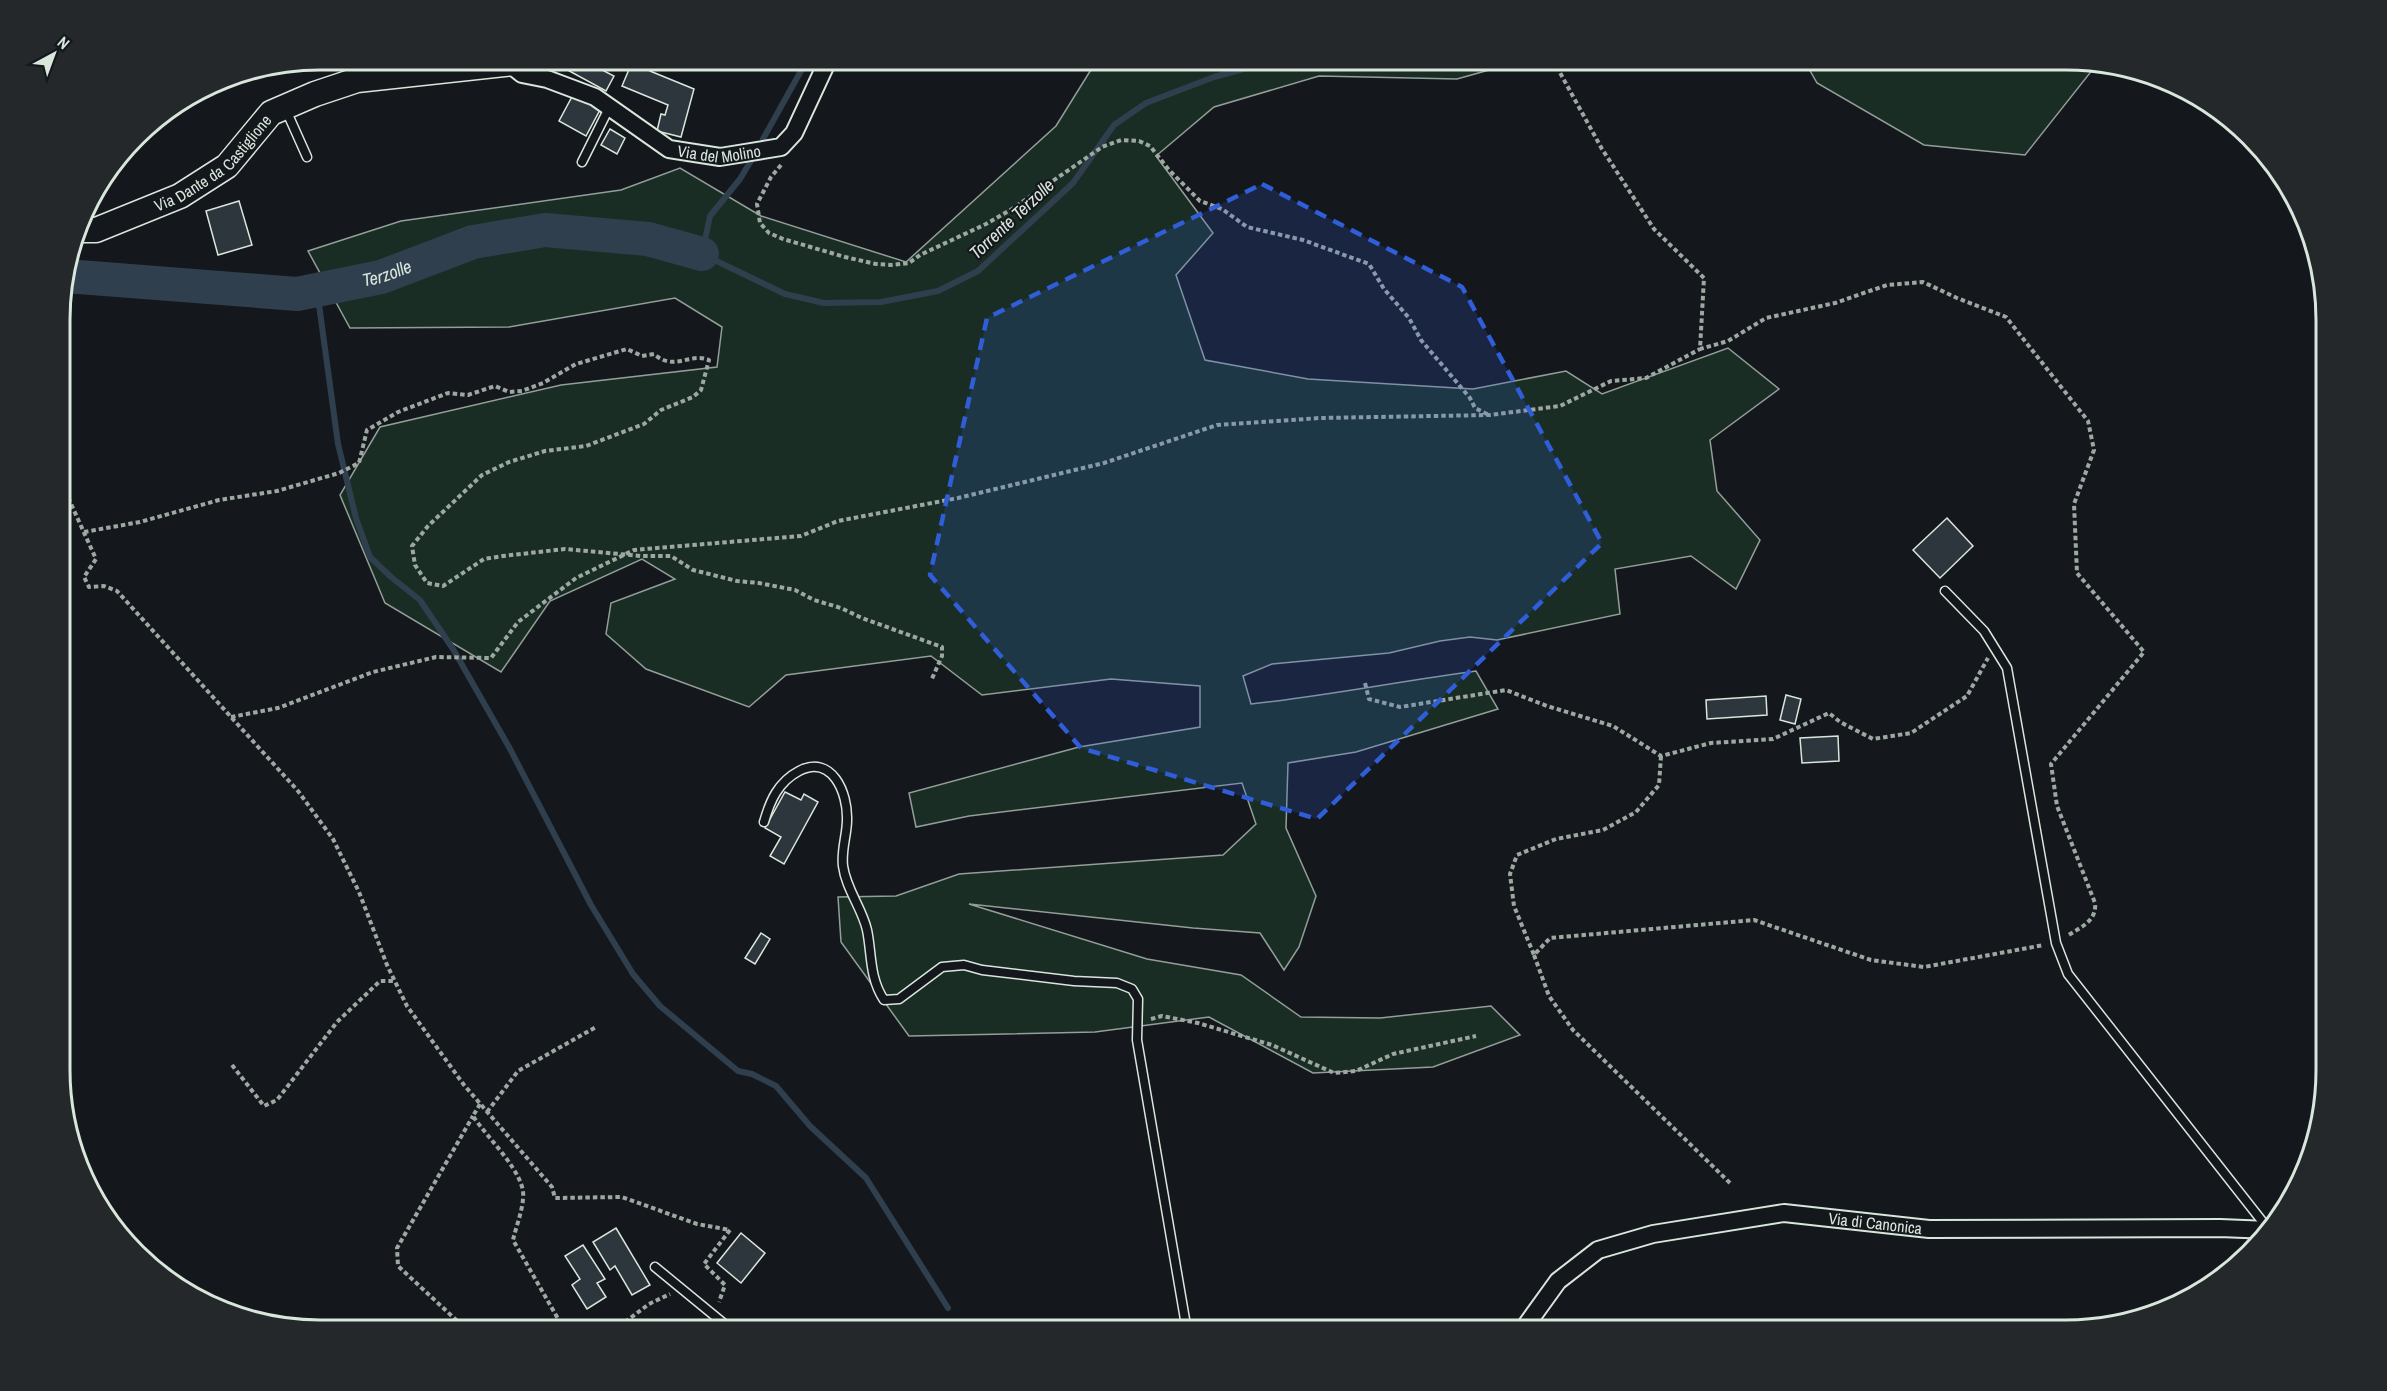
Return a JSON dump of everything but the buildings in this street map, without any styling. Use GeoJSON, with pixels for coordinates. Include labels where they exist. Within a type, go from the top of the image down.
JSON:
{"type":"FeatureCollection","features":[{"type":"Feature","properties":{"kind":"street","name":"Via Dante da Castiglione"},"geometry":{"type":"LineString","coordinates":[[88,230],[96,230],[180,196],[227,166],[271,113],[315,94],[357,81],[450,70]]}},
{"type":"Feature","properties":{"kind":"street","name":"Via del Molino"},"geometry":{"type":"LineString","coordinates":[[517,70],[522,74],[547,79],[595,97],[669,149],[720,157],[781,147],[794,134],[823,70]]}},
{"type":"Feature","properties":{"kind":"street","name":"Via di Canonica"},"geometry":{"type":"LineString","coordinates":[[1528,1321],[1558,1281],[1598,1250],[1653,1234],[1784,1213],[1929,1229],[2259,1230]]}},
{"type":"Feature","properties":{"kind":"lane"},"geometry":{"type":"LineString","coordinates":[[285,107],[307,157]]}},
{"type":"Feature","properties":{"kind":"lane"},"geometry":{"type":"LineString","coordinates":[[582,162],[609,108]]}},
{"type":"Feature","properties":{"kind":"lane"},"geometry":{"type":"LineString","coordinates":[[1945,591],[1984,631],[2007,668],[2056,943],[2068,974],[2265,1223]]}},
{"type":"Feature","properties":{"kind":"lane"},"geometry":{"type":"LineString","coordinates":[[764,822],[770,800],[795,773],[818,766],[829,770],[839,781],[848,820],[843,865],[852,897],[866,929],[870,964],[877,989],[884,1000],[899,999],[942,967],[964,965],[982,970],[1074,981],[1117,983],[1132,989],[1137,999],[1137,1040],[1185,1321]]}},
{"type":"Feature","properties":{"kind":"lane"},"geometry":{"type":"LineString","coordinates":[[655,1267],[721,1321]]}},
{"type":"Feature","properties":{"kind":"path"},"geometry":{"type":"LineString","coordinates":[[1559,70],[1602,149],[1654,228],[1704,278],[1700,349]]}},
{"type":"Feature","properties":{"kind":"path"},"geometry":{"type":"LineString","coordinates":[[781,147],[785,151],[783,160],[757,204],[760,223],[769,233],[845,256],[876,264],[891,265],[909,263],[920,255],[986,224],[1017,206],[1079,161],[1109,143],[1130,139],[1139,141],[1150,146],[1169,170],[1200,201],[1222,210],[1247,227],[1303,240],[1369,264],[1384,289],[1409,318],[1420,340],[1470,398],[1475,408],[1490,415]]}},
{"type":"Feature","properties":{"kind":"path"},"geometry":{"type":"LineString","coordinates":[[231,717],[278,708],[373,672],[436,657],[491,658],[526,615],[576,578],[634,550],[801,536],[837,521],[958,498],[1104,464],[1217,425],[1320,418],[1490,415],[1560,406],[1611,381],[1646,378],[1700,349],[1728,341],[1766,318],[1835,303],[1887,285],[1923,282],[2006,317],[2088,421],[2094,450],[2074,504],[2077,573],[2144,652],[2051,764],[2057,806],[2095,903],[2096,911],[2091,920],[2056,943],[1924,967],[1871,960],[1754,920],[1550,938],[1534,955]]}},
{"type":"Feature","properties":{"kind":"path"},"geometry":{"type":"LineString","coordinates":[[84,532],[140,522],[219,500],[277,491],[339,473],[359,463],[367,430],[398,412],[448,393],[468,395],[495,386],[509,392],[522,391],[543,383],[576,364],[627,349],[642,356],[654,354],[662,361],[682,362],[701,357],[709,360],[701,390],[693,397],[661,410],[644,424],[585,446],[545,451],[509,462],[482,475],[428,526],[412,546],[415,566],[427,583],[443,586],[484,559],[503,555],[565,549],[641,556],[671,556],[693,570],[795,590],[814,600],[942,647],[942,656],[931,681]]}},
{"type":"Feature","properties":{"kind":"path"},"geometry":{"type":"LineString","coordinates":[[70,501],[96,559],[84,577],[89,587],[104,586],[117,591],[298,791],[333,839],[407,1006],[480,1104],[552,1187],[555,1198],[622,1197],[697,1224],[730,1230],[704,1264],[725,1285],[715,1316]]}},
{"type":"Feature","properties":{"kind":"path"},"geometry":{"type":"LineString","coordinates":[[1365,683],[1369,699],[1400,707],[1506,690],[1547,706],[1613,726],[1660,756],[1711,743],[1773,739],[1828,713],[1873,739],[1911,734],[1967,696],[1994,647]]}},
{"type":"Feature","properties":{"kind":"path"},"geometry":{"type":"LineString","coordinates":[[1660,756],[1659,785],[1636,812],[1604,830],[1556,839],[1517,855],[1510,874],[1514,906],[1549,996],[1573,1030],[1732,1185]]}},
{"type":"Feature","properties":{"kind":"path"},"geometry":{"type":"LineString","coordinates":[[232,1065],[264,1106],[277,1100],[337,1022],[380,981],[394,981]]}},
{"type":"Feature","properties":{"kind":"path"},"geometry":{"type":"LineString","coordinates":[[1138,1022],[1162,1016],[1198,1023],[1272,1045],[1334,1073],[1356,1071],[1393,1054],[1476,1036]]}},
{"type":"Feature","properties":{"kind":"path"},"geometry":{"type":"LineString","coordinates":[[487,1112],[518,1071],[596,1027]]}},
{"type":"Feature","properties":{"kind":"path"},"geometry":{"type":"LineString","coordinates":[[457,1321],[398,1266],[397,1248],[480,1104]]}},
{"type":"Feature","properties":{"kind":"path"},"geometry":{"type":"LineString","coordinates":[[473,1116],[483,1132],[520,1177],[524,1197],[513,1240],[559,1321]]}},
{"type":"Feature","properties":{"kind":"path"},"geometry":{"type":"LineString","coordinates":[[626,1321],[649,1304],[681,1289]]}},
{"type":"Feature","properties":{"kind":"highlighted area"},"geometry":{"type":"Polygon","coordinates":[[[1262,184],[1462,287],[1602,543],[1317,819],[1081,748],[930,575],[987,318],[1262,184]]]}},
{"type":"Feature","properties":{"kind":"green space"},"geometry":{"type":"Polygon","coordinates":[[[1091,70],[1489,70],[1457,79],[1319,76],[1214,107],[1156,156],[1213,233],[1176,275],[1205,360],[1308,379],[1473,389],[1566,371],[1602,394],[1728,348],[1779,389],[1710,440],[1717,491],[1760,540],[1736,589],[1691,556],[1615,569],[1620,614],[1497,640],[1470,637],[1440,641],[1389,653],[1272,664],[1243,676],[1251,704],[1476,671],[1498,709],[1356,752],[1288,763],[1286,828],[1316,896],[1299,947],[1284,970],[1260,933],[969,904],[1147,959],[1241,975],[1301,1017],[1380,1018],[1491,1006],[1520,1035],[1433,1067],[1313,1073],[1209,1017],[1095,1032],[909,1036],[841,942],[838,897],[896,896],[959,874],[1223,855],[1256,824],[1242,783],[969,816],[916,827],[909,793],[1079,747],[1200,727],[1200,686],[1111,679],[982,695],[931,656],[786,675],[749,707],[646,669],[606,634],[611,603],[675,579],[642,559],[550,601],[501,672],[385,603],[340,495],[380,427],[561,385],[717,367],[722,327],[675,298],[509,327],[350,328],[308,251],[401,221],[621,190],[680,168],[761,216],[906,262],[1056,126],[1091,70]]]}},
{"type":"Feature","properties":{"kind":"green space"},"geometry":{"type":"Polygon","coordinates":[[[1810,70],[2091,72],[2025,155],[1924,145],[1817,83],[1810,70]]]}},
{"type":"Feature","properties":{"kind":"waterway"},"geometry":{"type":"LineString","coordinates":[[763,139],[801,70]]}},
{"type":"Feature","properties":{"kind":"waterway","name":"Torrente Terzolle"},"geometry":{"type":"LineString","coordinates":[[752,159],[740,179],[710,216],[702,254],[785,294],[824,303],[881,302],[938,291],[978,271],[1073,183],[1114,125],[1146,103],[1214,77],[1240,70]]}},
{"type":"Feature","properties":{"kind":"waterway","name":"Terzolle"},"geometry":{"type":"LineString","coordinates":[[74,277],[297,294],[381,277],[473,242],[545,230],[648,239],[702,254]]}},
{"type":"Feature","properties":{"kind":"waterway"},"geometry":{"type":"LineString","coordinates":[[317,290],[338,444],[356,518],[370,557],[420,600],[453,649],[509,747],[591,905],[633,974],[660,1006],[738,1071],[752,1074],[776,1086],[810,1126],[866,1178],[948,1308]]}}]}
